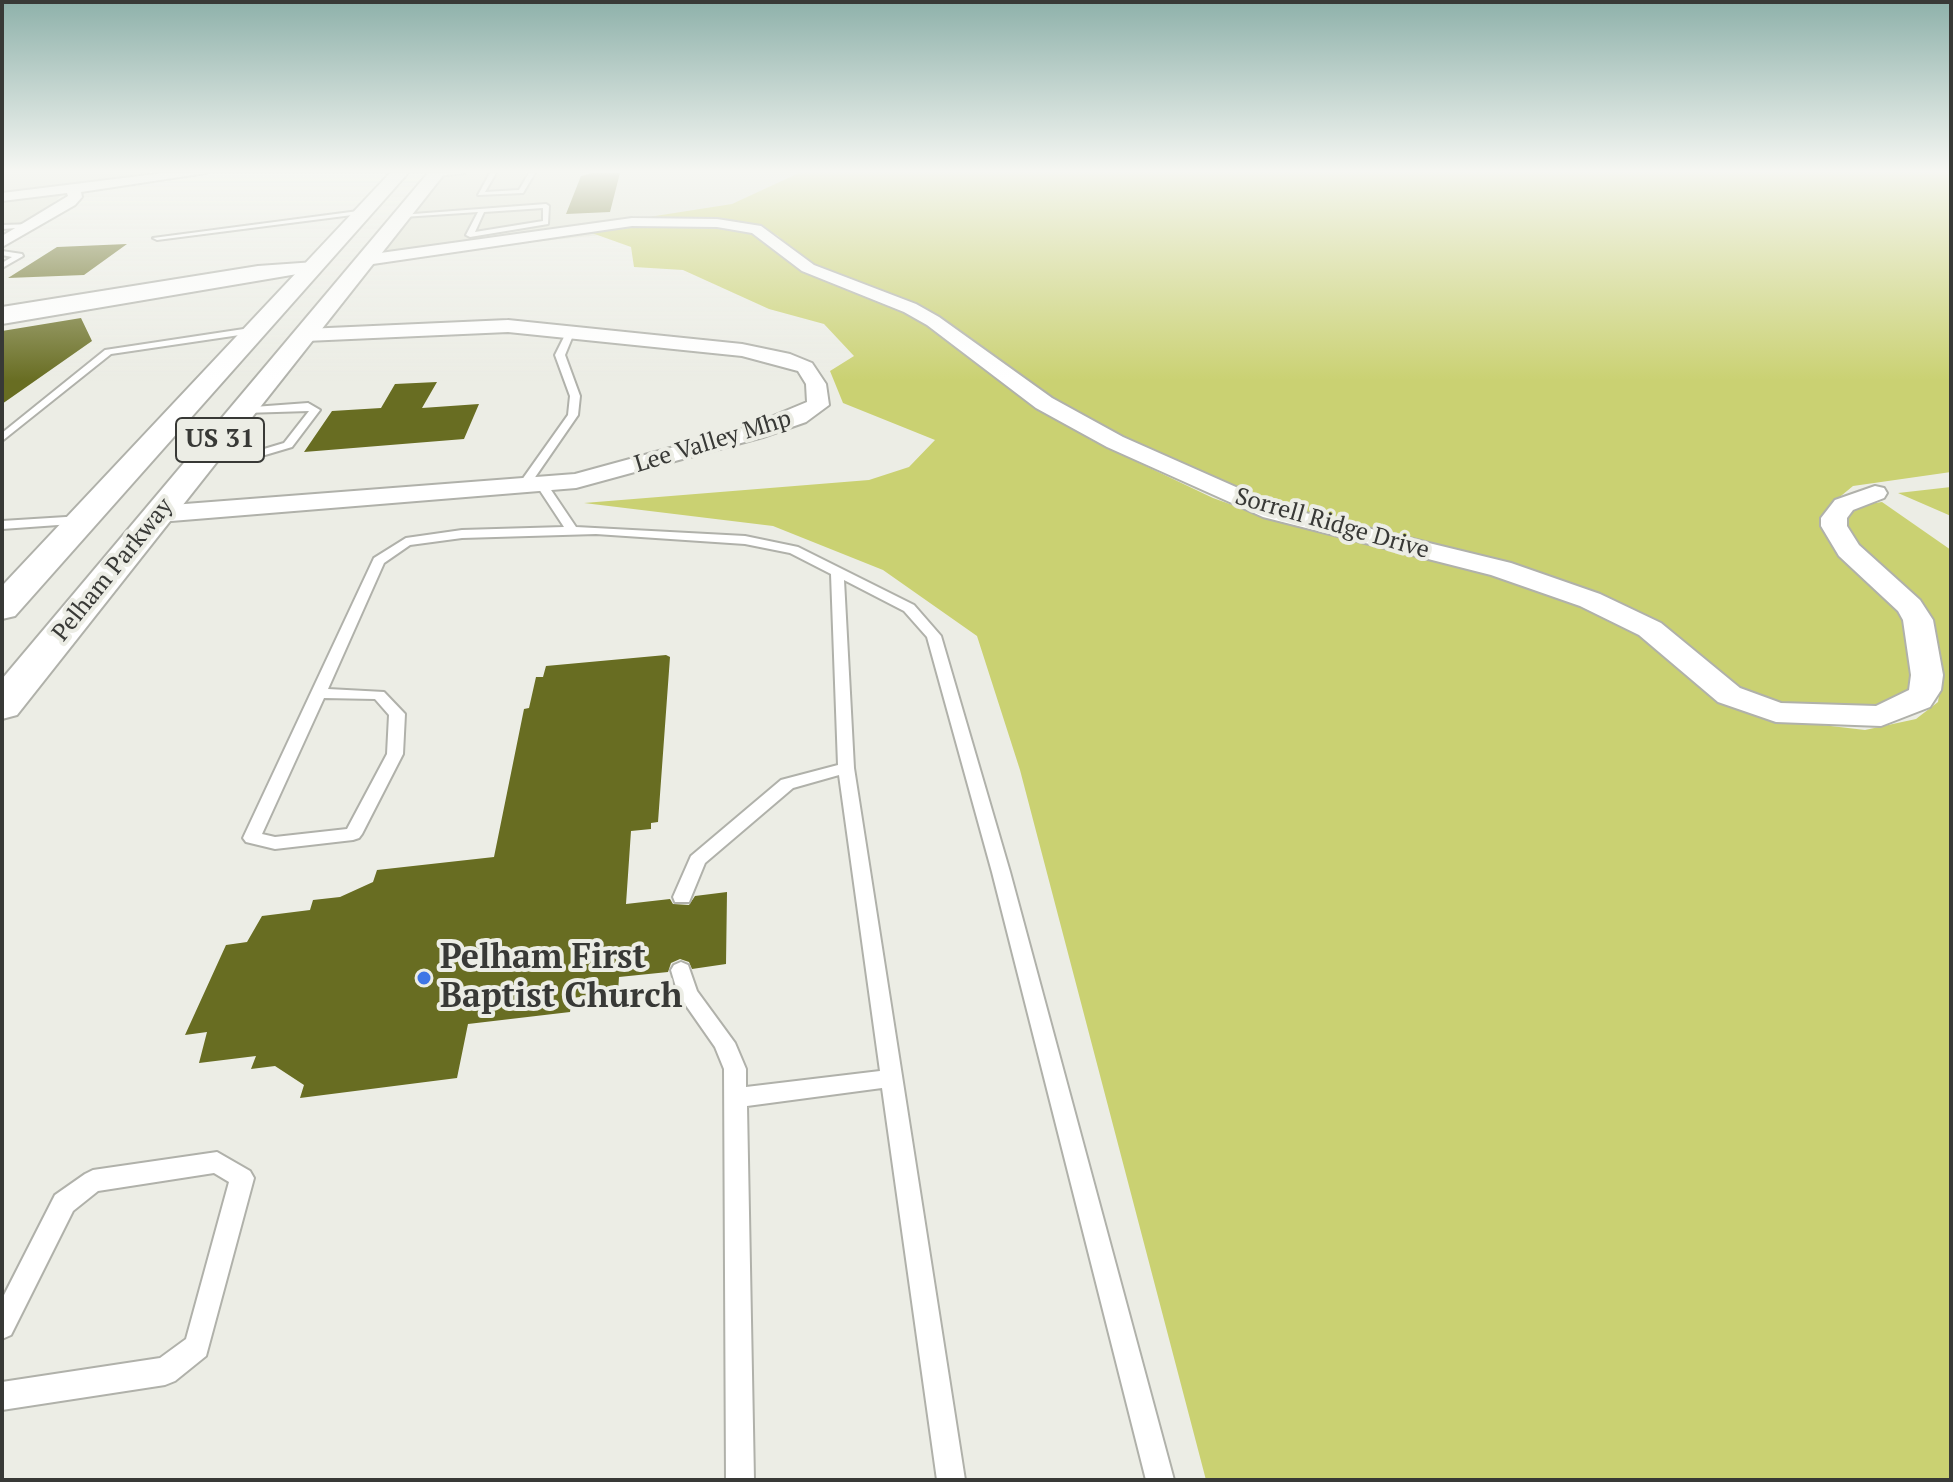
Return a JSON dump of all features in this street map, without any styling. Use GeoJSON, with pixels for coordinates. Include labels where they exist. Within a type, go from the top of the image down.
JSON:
{"type":"FeatureCollection","features":[{"type":"Feature","properties":{"kind":"main road","name":"Pelham Parkway"},"geometry":{"type":"LineString","coordinates":[[2,608],[338,242]]}},
{"type":"Feature","properties":{"kind":"main road","name":"Pelham Parkway"},"geometry":{"type":"LineString","coordinates":[[2,706],[381,242]]}},
{"type":"Feature","properties":{"kind":"main road"},"geometry":{"type":"LineString","coordinates":[[315,267],[366,260]]}},
{"type":"Feature","properties":{"kind":"main road"},"geometry":{"type":"LineString","coordinates":[[257,330],[306,335]]}},
{"type":"Feature","properties":{"kind":"main road"},"geometry":{"type":"LineString","coordinates":[[83,520],[159,514]]}},
{"type":"Feature","properties":{"kind":"street","name":"Sorrell Ridge Drive"},"geometry":{"type":"LineString","coordinates":[[366,260],[491,242]]}},
{"type":"Feature","properties":{"kind":"street","name":"Sorrell Ridge Drive"},"geometry":{"type":"LineString","coordinates":[[774,242],[808,268],[910,308],[1082,426],[1206,485],[1272,512],[1501,569],[1590,600],[1650,629],[1729,695],[1776,712],[1881,716],[1919,700],[1925,690],[1927,675],[1918,620],[1910,606],[1849,550],[1834,526],[1834,518],[1844,505],[1875,493]]}},
{"type":"Feature","properties":{"kind":"street"},"geometry":{"type":"LineString","coordinates":[[2,312],[258,271],[315,267]]}},
{"type":"Feature","properties":{"kind":"street"},"geometry":{"type":"LineString","coordinates":[[2,319],[315,267]]}},
{"type":"Feature","properties":{"kind":"street","name":"Lee Valley Mhp"},"geometry":{"type":"LineString","coordinates":[[159,514],[576,481],[673,457],[755,432],[798,417],[818,405],[819,393],[805,367],[783,358],[742,350],[471,326],[306,335]]}},
{"type":"Feature","properties":{"kind":"lane"},"geometry":{"type":"LineString","coordinates":[[2,253],[19,256],[2,266]]}},
{"type":"Feature","properties":{"kind":"lane"},"geometry":{"type":"LineString","coordinates":[[2,438],[108,352],[257,330]]}},
{"type":"Feature","properties":{"kind":"lane"},"geometry":{"type":"LineString","coordinates":[[570,333],[560,355],[575,396],[573,415],[533,484],[573,531]]}},
{"type":"Feature","properties":{"kind":"lane"},"geometry":{"type":"LineString","coordinates":[[203,460],[265,452],[288,445],[315,410],[308,406],[244,410]]}},
{"type":"Feature","properties":{"kind":"lane"},"geometry":{"type":"LineString","coordinates":[[2,525],[83,520]]}},
{"type":"Feature","properties":{"kind":"lane"},"geometry":{"type":"LineString","coordinates":[[318,693],[379,695],[397,714],[395,754],[353,834],[275,843],[252,838],[318,693],[379,561],[406,542],[462,534],[573,531],[671,533],[745,540],[794,550],[909,608],[934,636],[1001,872],[1160,1480]]}},
{"type":"Feature","properties":{"kind":"lane"},"geometry":{"type":"LineString","coordinates":[[837,571],[846,768],[951,1480]]}},
{"type":"Feature","properties":{"kind":"lane"},"geometry":{"type":"LineString","coordinates":[[682,897],[697,860],[787,784],[846,768]]}},
{"type":"Feature","properties":{"kind":"lane"},"geometry":{"type":"LineString","coordinates":[[681,970],[688,994],[724,1043],[735,1069],[740,1480]]}},
{"type":"Feature","properties":{"kind":"lane"},"geometry":{"type":"LineString","coordinates":[[736,1098],[892,1078]]}},
{"type":"Feature","properties":{"kind":"lane"},"geometry":{"type":"LineString","coordinates":[[2,1326],[64,1203],[93,1181],[217,1162],[242,1178],[197,1347],[165,1371],[2,1396]]}},
{"type":"Feature","properties":{"kind":"shaded area"},"geometry":{"type":"Polygon","coordinates":[[[378,242],[533,242],[366,260],[378,242]]]}},
{"type":"Feature","properties":{"kind":"green space"},"geometry":{"type":"Polygon","coordinates":[[[617,242],[765,242],[779,253],[928,323],[1032,404],[1091,440],[1213,498],[1266,517],[1507,576],[1624,624],[1771,719],[1865,730],[1916,719],[1938,702],[1941,681],[1934,621],[1918,599],[1856,545],[1847,526],[1850,513],[1861,505],[1882,502],[1951,550],[1951,1480],[1206,1480],[1020,770],[977,636],[883,570],[773,526],[584,503],[869,480],[909,467],[935,440],[843,403],[830,371],[854,356],[824,324],[769,309],[683,270],[634,267],[631,247],[617,242]]]}},
{"type":"Feature","properties":{"kind":"green space"},"geometry":{"type":"Polygon","coordinates":[[[784,242],[1951,242],[1951,472],[1853,486],[1830,505],[1819,523],[1834,550],[1886,593],[1902,615],[1913,692],[1870,710],[1833,711],[1752,699],[1595,593],[1517,564],[1282,508],[1108,434],[1053,402],[943,321],[807,264],[784,242]]]}},
{"type":"Feature","properties":{"kind":"green space"},"geometry":{"type":"Polygon","coordinates":[[[1951,487],[1951,516],[1898,493],[1951,487]]]}},
{"type":"Feature","properties":{"kind":"building"},"geometry":{"type":"Polygon","coordinates":[[[127,244],[84,275],[8,278],[57,247],[127,244]]]}},
{"type":"Feature","properties":{"kind":"building"},"geometry":{"type":"Polygon","coordinates":[[[81,318],[92,341],[2,404],[2,331],[81,318]]]}},
{"type":"Feature","properties":{"kind":"building"},"geometry":{"type":"Polygon","coordinates":[[[437,382],[422,408],[479,404],[464,439],[304,452],[332,411],[381,408],[395,384],[437,382]]]}},
{"type":"Feature","properties":{"kind":"building"},"geometry":{"type":"Polygon","coordinates":[[[670,657],[658,822],[651,823],[651,829],[631,831],[626,904],[670,899],[673,904],[689,905],[695,896],[727,892],[726,964],[692,969],[689,962],[680,959],[671,963],[668,972],[619,977],[618,992],[572,998],[570,1012],[468,1024],[457,1078],[300,1098],[304,1085],[275,1066],[251,1069],[256,1056],[199,1063],[207,1032],[185,1035],[226,945],[247,942],[262,916],[310,910],[313,900],[340,897],[373,882],[377,870],[494,857],[524,709],[529,708],[536,677],[543,677],[546,666],[670,657]]]}},
{"type":"Feature","properties":{"kind":"place","name":"Pelham First Baptist Church"},"geometry":{"type":"Point","coordinates":[424,978]}}]}
